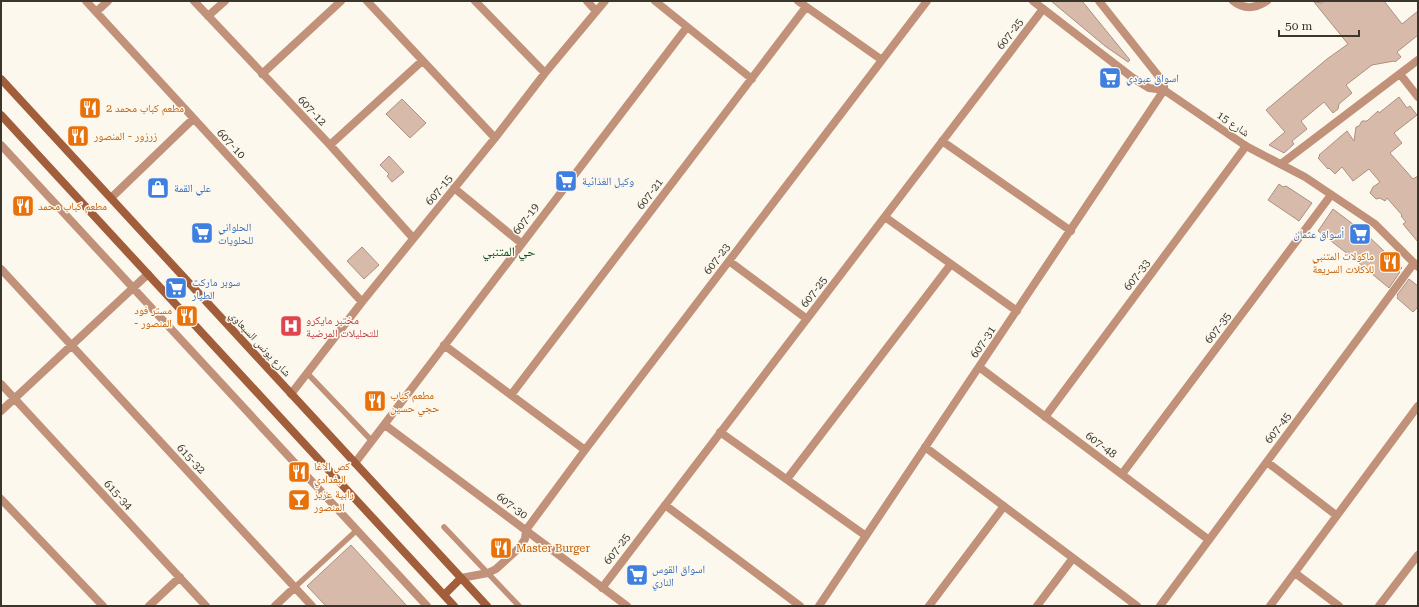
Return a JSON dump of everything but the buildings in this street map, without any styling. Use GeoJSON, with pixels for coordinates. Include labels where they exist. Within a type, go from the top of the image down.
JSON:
{"type":"FeatureCollection","features":[{"type":"Feature","properties":{"kind":"main road","name":"شارع يونس السبعاوي"},"geometry":{"type":"LineString","coordinates":[[1,79],[487,606]]}},
{"type":"Feature","properties":{"kind":"main road"},"geometry":{"type":"LineString","coordinates":[[1,114],[454,606]]}},
{"type":"Feature","properties":{"kind":"main road"},"geometry":{"type":"LineString","coordinates":[[444,595],[461,578]]}},
{"type":"Feature","properties":{"kind":"street","name":"607-10"},"geometry":{"type":"LineString","coordinates":[[86,1],[362,302]]}},
{"type":"Feature","properties":{"kind":"street"},"geometry":{"type":"LineString","coordinates":[[96,12],[108,1]]}},
{"type":"Feature","properties":{"kind":"street","name":"607-12"},"geometry":{"type":"LineString","coordinates":[[194,1],[330,145],[413,238]]}},
{"type":"Feature","properties":{"kind":"street"},"geometry":{"type":"LineString","coordinates":[[208,16],[225,1]]}},
{"type":"Feature","properties":{"kind":"street"},"geometry":{"type":"LineString","coordinates":[[262,74],[341,1]]}},
{"type":"Feature","properties":{"kind":"street"},"geometry":{"type":"LineString","coordinates":[[367,1],[495,138]]}},
{"type":"Feature","properties":{"kind":"street"},"geometry":{"type":"LineString","coordinates":[[474,1],[545,73]]}},
{"type":"Feature","properties":{"kind":"street"},"geometry":{"type":"LineString","coordinates":[[587,1],[596,11]]}},
{"type":"Feature","properties":{"kind":"street","name":"607-15"},"geometry":{"type":"LineString","coordinates":[[291,394],[413,238],[495,138],[545,73],[605,1]]}},
{"type":"Feature","properties":{"kind":"street"},"geometry":{"type":"LineString","coordinates":[[655,1],[752,78]]}},
{"type":"Feature","properties":{"kind":"street"},"geometry":{"type":"LineString","coordinates":[[798,1],[882,60]]}},
{"type":"Feature","properties":{"kind":"street","name":"607-23"},"geometry":{"type":"LineString","coordinates":[[488,573],[500,566],[519,548],[524,539],[526,530],[585,450],[926,1]]}},
{"type":"Feature","properties":{"kind":"street","name":"شارع 15"},"geometry":{"type":"LineString","coordinates":[[1033,1],[1133,78],[1149,88],[1164,90],[1246,146],[1305,177],[1375,224],[1416,265]]}},
{"type":"Feature","properties":{"kind":"street"},"geometry":{"type":"LineString","coordinates":[[1099,1],[1160,78],[1164,85],[1164,90]]}},
{"type":"Feature","properties":{"kind":"street"},"geometry":{"type":"LineString","coordinates":[[1233,1],[1243,7],[1250,8],[1257,7],[1267,1]]}},
{"type":"Feature","properties":{"kind":"street","name":"607-21"},"geometry":{"type":"LineString","coordinates":[[511,395],[806,7]]}},
{"type":"Feature","properties":{"kind":"street","name":"607-25"},"geometry":{"type":"LineString","coordinates":[[602,588],[1043,9]]}},
{"type":"Feature","properties":{"kind":"street","name":"607-19"},"geometry":{"type":"LineString","coordinates":[[355,463],[385,425],[444,344],[687,27]]}},
{"type":"Feature","properties":{"kind":"street"},"geometry":{"type":"LineString","coordinates":[[1281,164],[1418,60]]}},
{"type":"Feature","properties":{"kind":"street"},"geometry":{"type":"LineString","coordinates":[[330,145],[422,61]]}},
{"type":"Feature","properties":{"kind":"street"},"geometry":{"type":"LineString","coordinates":[[1400,74],[1418,97]]}},
{"type":"Feature","properties":{"kind":"street","name":"607-31"},"geometry":{"type":"LineString","coordinates":[[819,606],[1164,90]]}},
{"type":"Feature","properties":{"kind":"street"},"geometry":{"type":"LineString","coordinates":[[111,198],[193,119]]}},
{"type":"Feature","properties":{"kind":"street"},"geometry":{"type":"LineString","coordinates":[[942,141],[1070,231]]}},
{"type":"Feature","properties":{"kind":"street"},"geometry":{"type":"LineString","coordinates":[[1,145],[427,606]]}},
{"type":"Feature","properties":{"kind":"street","name":"607-33"},"geometry":{"type":"LineString","coordinates":[[1045,417],[1246,146]]}},
{"type":"Feature","properties":{"kind":"street"},"geometry":{"type":"LineString","coordinates":[[454,188],[521,243]]}},
{"type":"Feature","properties":{"kind":"street","name":"607-35"},"geometry":{"type":"LineString","coordinates":[[1122,474],[1331,195]]}},
{"type":"Feature","properties":{"kind":"street"},"geometry":{"type":"LineString","coordinates":[[885,217],[1017,311]]}},
{"type":"Feature","properties":{"kind":"street"},"geometry":{"type":"LineString","coordinates":[[729,261],[807,319]]}},
{"type":"Feature","properties":{"kind":"street"},"geometry":{"type":"LineString","coordinates":[[787,479],[951,264]]}},
{"type":"Feature","properties":{"kind":"street","name":"607-45"},"geometry":{"type":"LineString","coordinates":[[1160,606],[1416,265]]}},
{"type":"Feature","properties":{"kind":"street","name":"615-32"},"geometry":{"type":"LineString","coordinates":[[1,269],[312,606]]}},
{"type":"Feature","properties":{"kind":"street"},"geometry":{"type":"LineString","coordinates":[[1,411],[148,274]]}},
{"type":"Feature","properties":{"kind":"street"},"geometry":{"type":"LineString","coordinates":[[444,344],[585,450]]}},
{"type":"Feature","properties":{"kind":"street","name":"607-48"},"geometry":{"type":"LineString","coordinates":[[979,368],[1210,540]]}},
{"type":"Feature","properties":{"kind":"street","name":"615-34"},"geometry":{"type":"LineString","coordinates":[[1,384],[206,606]]}},
{"type":"Feature","properties":{"kind":"street"},"geometry":{"type":"LineString","coordinates":[[1270,606],[1418,406]]}},
{"type":"Feature","properties":{"kind":"street","name":"607-30"},"geometry":{"type":"LineString","coordinates":[[385,425],[627,606]]}},
{"type":"Feature","properties":{"kind":"street"},"geometry":{"type":"LineString","coordinates":[[720,432],[866,536]]}},
{"type":"Feature","properties":{"kind":"street"},"geometry":{"type":"LineString","coordinates":[[925,447],[1137,606]]}},
{"type":"Feature","properties":{"kind":"street"},"geometry":{"type":"LineString","coordinates":[[1267,462],[1336,515]]}},
{"type":"Feature","properties":{"kind":"street"},"geometry":{"type":"LineString","coordinates":[[1,499],[103,606]]}},
{"type":"Feature","properties":{"kind":"street"},"geometry":{"type":"LineString","coordinates":[[665,505],[800,606]]}},
{"type":"Feature","properties":{"kind":"street"},"geometry":{"type":"LineString","coordinates":[[929,606],[1004,506]]}},
{"type":"Feature","properties":{"kind":"street"},"geometry":{"type":"LineString","coordinates":[[1379,606],[1418,555]]}},
{"type":"Feature","properties":{"kind":"street"},"geometry":{"type":"LineString","coordinates":[[1037,606],[1073,558]]}},
{"type":"Feature","properties":{"kind":"street"},"geometry":{"type":"LineString","coordinates":[[461,578],[488,573]]}},
{"type":"Feature","properties":{"kind":"street"},"geometry":{"type":"LineString","coordinates":[[1295,573],[1339,606]]}},
{"type":"Feature","properties":{"kind":"street"},"geometry":{"type":"LineString","coordinates":[[149,606],[180,578]]}},
{"type":"Feature","properties":{"kind":"street"},"geometry":{"type":"LineString","coordinates":[[275,606],[295,587]]}},
{"type":"Feature","properties":{"kind":"lane"},"geometry":{"type":"LineString","coordinates":[[307,373],[372,441]]}},
{"type":"Feature","properties":{"kind":"lane"},"geometry":{"type":"LineString","coordinates":[[444,527],[519,606]]}},
{"type":"Feature","properties":{"kind":"lane"},"geometry":{"type":"LineString","coordinates":[[295,587],[357,530]]}},
{"type":"Feature","properties":{"kind":"place","name":"اسواق عبودي"},"geometry":{"type":"Point","coordinates":[1110,78]}},
{"type":"Feature","properties":{"kind":"place","name":"مطعم كباب محمد 2"},"geometry":{"type":"Point","coordinates":[90,108]}},
{"type":"Feature","properties":{"kind":"place","name":"زرزور - المنصور"},"geometry":{"type":"Point","coordinates":[78,136]}},
{"type":"Feature","properties":{"kind":"place","name":"وكيل الغذائية"},"geometry":{"type":"Point","coordinates":[566,181]}},
{"type":"Feature","properties":{"kind":"place","name":"علي القمة"},"geometry":{"type":"Point","coordinates":[158,188]}},
{"type":"Feature","properties":{"kind":"place","name":"مطعم كباب محمد"},"geometry":{"type":"Point","coordinates":[23,206]}},
{"type":"Feature","properties":{"kind":"place","name":"الحلواني للحلويات"},"geometry":{"type":"Point","coordinates":[202,233]}},
{"type":"Feature","properties":{"kind":"place","name":"أسواق عثمان"},"geometry":{"type":"Point","coordinates":[1360,234]}},
{"type":"Feature","properties":{"kind":"place","name":"ماكولات المتنبي للاكلات السريعة"},"geometry":{"type":"Point","coordinates":[1390,262]}},
{"type":"Feature","properties":{"kind":"place","name":"سوبر ماركت الطيار"},"geometry":{"type":"Point","coordinates":[176,288]}},
{"type":"Feature","properties":{"kind":"place","name":"مستر فود - المنصور"},"geometry":{"type":"Point","coordinates":[187,316]}},
{"type":"Feature","properties":{"kind":"place","name":"مختبر مايكرو للتحليلات المرضية"},"geometry":{"type":"Point","coordinates":[291,326]}},
{"type":"Feature","properties":{"kind":"place","name":"مطعم كباب حجي حسين"},"geometry":{"type":"Point","coordinates":[375,401]}},
{"type":"Feature","properties":{"kind":"place","name":"كص الاغا البغدادي"},"geometry":{"type":"Point","coordinates":[299,472]}},
{"type":"Feature","properties":{"kind":"place","name":"رابية عزيز المنصور"},"geometry":{"type":"Point","coordinates":[299,500]}},
{"type":"Feature","properties":{"kind":"place","name":"Master Burger"},"geometry":{"type":"Point","coordinates":[501,548]}},
{"type":"Feature","properties":{"kind":"place","name":"اسواق القوس الناري"},"geometry":{"type":"Point","coordinates":[637,575]}},
{"type":"Feature","properties":{"kind":"district","name":"حي المتنبي"},"geometry":{"type":"Point","coordinates":[509,251]}}]}
